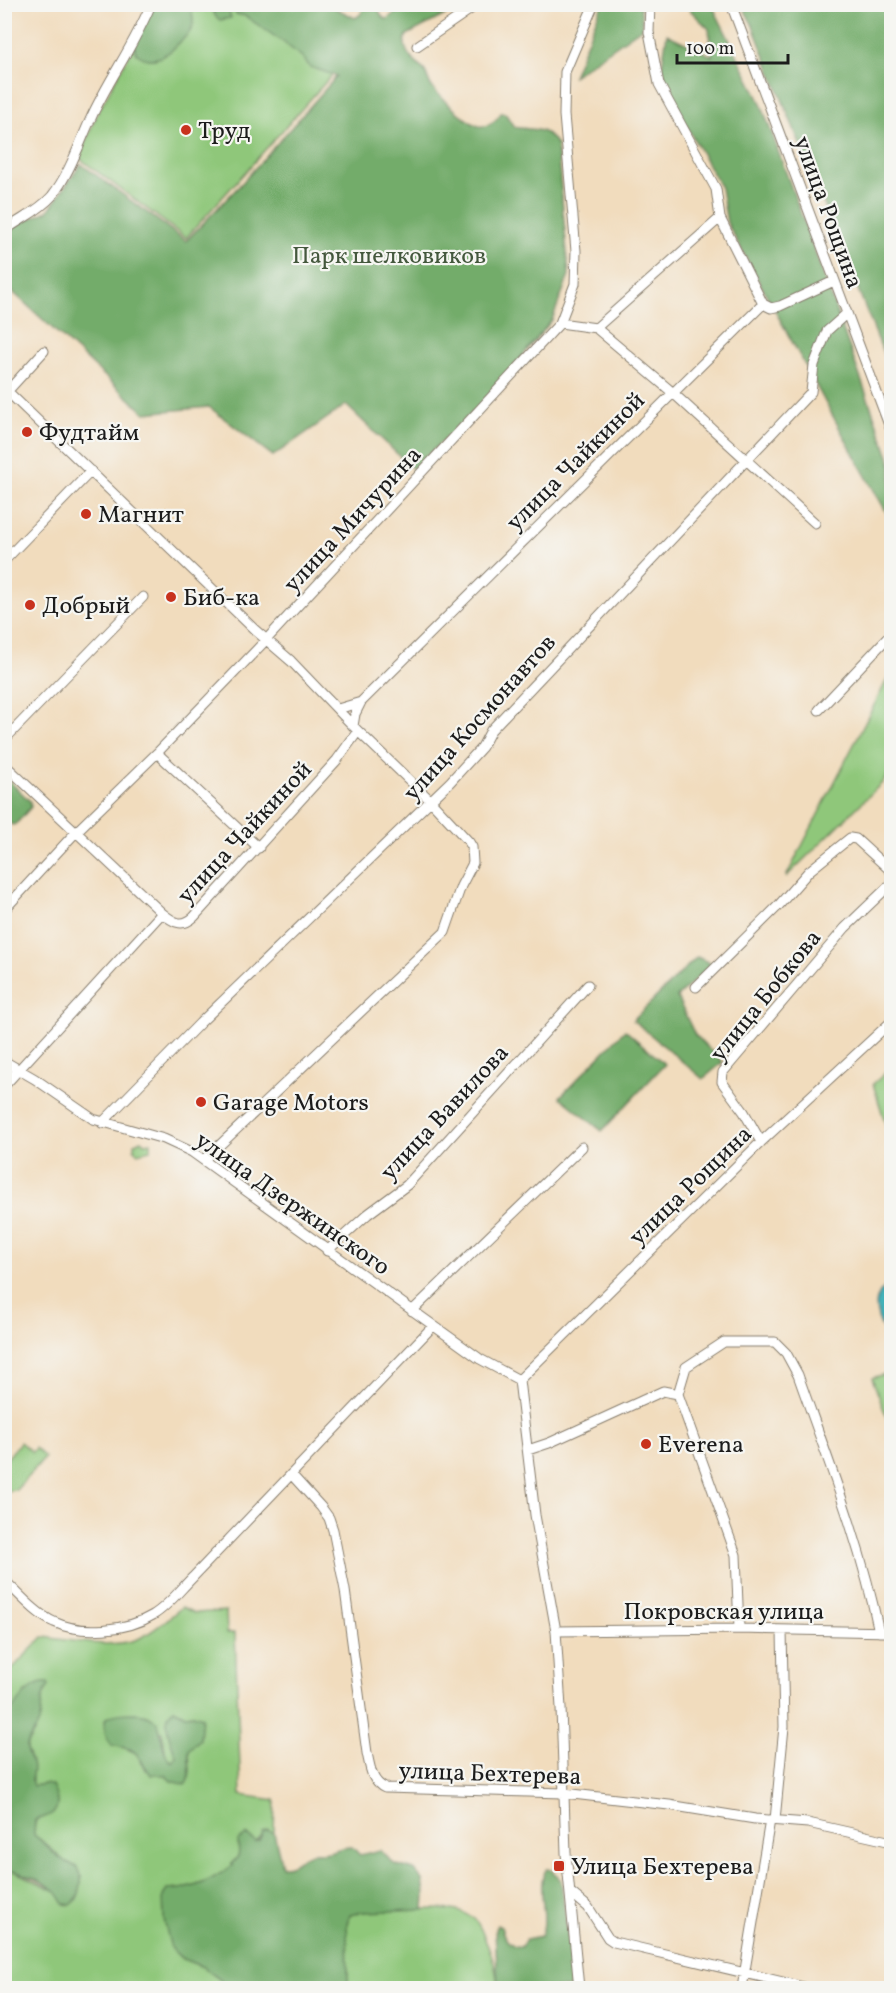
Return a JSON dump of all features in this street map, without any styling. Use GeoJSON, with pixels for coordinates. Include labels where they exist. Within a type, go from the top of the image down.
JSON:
{"type":"FeatureCollection","features":[{"type":"Feature","properties":{"kind":"street"},"geometry":{"type":"LineString","coordinates":[[4,231],[39,208],[51,196],[67,173],[91,117],[144,22],[151,4]]}},
{"type":"Feature","properties":{"kind":"street"},"geometry":{"type":"LineString","coordinates":[[417,46],[478,4]]}},
{"type":"Feature","properties":{"kind":"street"},"geometry":{"type":"LineString","coordinates":[[594,4],[565,72],[564,115],[576,251],[575,284],[560,322],[596,328],[672,392],[815,524]]}},
{"type":"Feature","properties":{"kind":"street"},"geometry":{"type":"LineString","coordinates":[[650,4],[649,32],[659,84],[716,189],[720,218],[763,304],[771,308],[780,306],[834,281]]}},
{"type":"Feature","properties":{"kind":"street","name":"улица Рощина"},"geometry":{"type":"LineString","coordinates":[[731,4],[891,433]]}},
{"type":"Feature","properties":{"kind":"street"},"geometry":{"type":"LineString","coordinates":[[596,328],[720,218]]}},
{"type":"Feature","properties":{"kind":"street","name":"улица Чайкиной"},"geometry":{"type":"LineString","coordinates":[[4,1086],[162,913],[175,923],[189,921],[259,848],[337,760],[356,728],[355,714],[361,702],[763,304]]}},
{"type":"Feature","properties":{"kind":"street","name":"улица Космонавтов"},"geometry":{"type":"LineString","coordinates":[[102,1123],[200,1023],[482,747],[491,730],[811,392],[814,365],[826,331],[846,314]]}},
{"type":"Feature","properties":{"kind":"street","name":"улица Мичурина"},"geometry":{"type":"LineString","coordinates":[[4,910],[76,832],[158,753],[266,640],[560,322]]}},
{"type":"Feature","properties":{"kind":"street"},"geometry":{"type":"LineString","coordinates":[[44,351],[6,391],[266,640],[291,661],[430,800],[472,848],[473,863],[461,886],[445,932],[204,1161]]}},
{"type":"Feature","properties":{"kind":"street"},"geometry":{"type":"LineString","coordinates":[[4,561],[91,471]]}},
{"type":"Feature","properties":{"kind":"street"},"geometry":{"type":"LineString","coordinates":[[4,740],[143,597]]}},
{"type":"Feature","properties":{"kind":"street"},"geometry":{"type":"LineString","coordinates":[[819,710],[891,633]]}},
{"type":"Feature","properties":{"kind":"street","name":"улица Чайкиной"},"geometry":{"type":"LineString","coordinates":[[338,709],[361,702]]}},
{"type":"Feature","properties":{"kind":"street"},"geometry":{"type":"LineString","coordinates":[[158,753],[259,848]]}},
{"type":"Feature","properties":{"kind":"street"},"geometry":{"type":"LineString","coordinates":[[4,764],[162,913]]}},
{"type":"Feature","properties":{"kind":"street"},"geometry":{"type":"LineString","coordinates":[[696,987],[779,905],[809,871],[850,838],[856,839],[891,872]]}},
{"type":"Feature","properties":{"kind":"street","name":"улица Бобкова"},"geometry":{"type":"LineString","coordinates":[[761,1142],[744,1112],[722,1082],[723,1072],[845,928],[891,883]]}},
{"type":"Feature","properties":{"kind":"street","name":"улица Вавилова"},"geometry":{"type":"LineString","coordinates":[[327,1251],[368,1214],[408,1185],[588,985]]}},
{"type":"Feature","properties":{"kind":"street","name":"улица Рощина"},"geometry":{"type":"LineString","coordinates":[[519,1380],[761,1142],[891,1021]]}},
{"type":"Feature","properties":{"kind":"street","name":"улица Дзержинского"},"geometry":{"type":"LineString","coordinates":[[4,1061],[86,1115],[102,1123],[164,1139],[204,1161],[480,1359],[519,1380]]}},
{"type":"Feature","properties":{"kind":"street"},"geometry":{"type":"LineString","coordinates":[[412,1311],[582,1147]]}},
{"type":"Feature","properties":{"kind":"street"},"geometry":{"type":"LineString","coordinates":[[4,1580],[54,1622],[64,1626],[98,1630],[118,1628],[134,1624],[153,1615],[434,1326]]}},
{"type":"Feature","properties":{"kind":"street"},"geometry":{"type":"LineString","coordinates":[[739,1629],[736,1556],[678,1394],[686,1367],[724,1342],[775,1342],[786,1353],[798,1375],[855,1536],[873,1599],[879,1632]]}},
{"type":"Feature","properties":{"kind":"street"},"geometry":{"type":"LineString","coordinates":[[519,1380],[535,1515],[556,1631],[566,1853],[579,1989]]}},
{"type":"Feature","properties":{"kind":"street"},"geometry":{"type":"LineString","coordinates":[[528,1450],[549,1443],[663,1390],[678,1394]]}},
{"type":"Feature","properties":{"kind":"street","name":"улица Бехтерева"},"geometry":{"type":"LineString","coordinates":[[291,1474],[321,1507],[329,1518],[333,1530],[345,1590],[370,1768],[376,1781],[385,1788],[564,1793],[808,1823],[891,1842]]}},
{"type":"Feature","properties":{"kind":"street","name":"Покровская улица"},"geometry":{"type":"LineString","coordinates":[[556,1631],[739,1629],[891,1632]]}},
{"type":"Feature","properties":{"kind":"street"},"geometry":{"type":"LineString","coordinates":[[742,1989],[772,1820],[784,1727],[782,1631]]}},
{"type":"Feature","properties":{"kind":"street"},"geometry":{"type":"LineString","coordinates":[[570,1892],[588,1907],[608,1938],[614,1942],[808,1989]]}},
{"type":"Feature","properties":{"kind":"green space"},"geometry":{"type":"Polygon","coordinates":[[[154,5],[190,5],[193,22],[188,34],[170,51],[160,58],[148,59],[136,53],[134,43],[154,5]]]}},
{"type":"Feature","properties":{"kind":"green space","name":"Труд"},"geometry":{"type":"Polygon","coordinates":[[[156,5],[328,5],[369,34],[186,238],[79,158],[97,114],[156,5]]]}},
{"type":"Feature","properties":{"kind":"green space"},"geometry":{"type":"Polygon","coordinates":[[[210,5],[227,5],[231,18],[220,20],[210,5]]]}},
{"type":"Feature","properties":{"kind":"green space","name":"Парк шелковиков"},"geometry":{"type":"Polygon","coordinates":[[[232,5],[329,5],[355,18],[360,15],[365,5],[376,5],[383,18],[387,19],[405,8],[427,13],[434,5],[464,5],[407,35],[405,43],[409,55],[424,70],[436,91],[474,124],[489,125],[501,113],[505,113],[514,127],[538,130],[548,134],[557,145],[569,275],[552,320],[485,401],[413,469],[346,405],[273,456],[209,407],[145,413],[5,285],[4,234],[13,226],[48,211],[81,164],[186,241],[241,184],[337,76],[310,67],[302,57],[283,42],[245,16],[236,14],[232,5]]]}},
{"type":"Feature","properties":{"kind":"green space"},"geometry":{"type":"Polygon","coordinates":[[[602,5],[640,5],[643,27],[573,76],[602,5]]]}},
{"type":"Feature","properties":{"kind":"green space"},"geometry":{"type":"Polygon","coordinates":[[[688,5],[712,5],[760,101],[891,462],[891,520],[727,223],[721,188],[660,78],[667,34],[712,56],[709,29],[689,9],[688,5]]]}},
{"type":"Feature","properties":{"kind":"green space"},"geometry":{"type":"Polygon","coordinates":[[[742,5],[891,5],[891,372],[752,24],[742,5]]]}},
{"type":"Feature","properties":{"kind":"green space"},"geometry":{"type":"Polygon","coordinates":[[[891,672],[891,770],[884,781],[786,877],[891,672]]]}},
{"type":"Feature","properties":{"kind":"green space"},"geometry":{"type":"Polygon","coordinates":[[[4,776],[30,801],[31,807],[16,824],[12,825],[5,820],[4,776]]]}},
{"type":"Feature","properties":{"kind":"green space"},"geometry":{"type":"Polygon","coordinates":[[[697,957],[712,964],[677,997],[695,1035],[723,1062],[703,1079],[633,1020],[697,957]]]}},
{"type":"Feature","properties":{"kind":"green space"},"geometry":{"type":"Polygon","coordinates":[[[625,1030],[665,1064],[602,1131],[560,1097],[625,1030]]]}},
{"type":"Feature","properties":{"kind":"green space"},"geometry":{"type":"Polygon","coordinates":[[[891,1068],[891,1141],[873,1084],[891,1068]]]}},
{"type":"Feature","properties":{"kind":"green space"},"geometry":{"type":"Polygon","coordinates":[[[142,1140],[144,1143],[151,1142],[151,1150],[137,1153],[134,1143],[142,1140]]]}},
{"type":"Feature","properties":{"kind":"green space"},"geometry":{"type":"Polygon","coordinates":[[[892,1372],[891,1429],[872,1378],[892,1372]]]}},
{"type":"Feature","properties":{"kind":"green space"},"geometry":{"type":"Polygon","coordinates":[[[20,1442],[32,1452],[35,1448],[45,1457],[16,1490],[5,1491],[5,1461],[20,1442]]]}},
{"type":"Feature","properties":{"kind":"green space"},"geometry":{"type":"Polygon","coordinates":[[[182,1607],[194,1613],[226,1611],[227,1633],[235,1633],[241,1795],[275,1800],[274,1833],[268,1830],[256,1842],[238,1846],[240,1854],[232,1866],[209,1880],[186,1888],[168,1890],[183,1959],[203,1967],[231,1988],[5,1988],[5,1870],[11,1870],[54,1890],[81,1885],[80,1872],[75,1866],[63,1860],[33,1832],[45,1784],[32,1786],[32,1765],[27,1749],[39,1722],[43,1696],[49,1686],[25,1692],[20,1702],[5,1716],[5,1676],[43,1637],[105,1644],[130,1642],[162,1624],[182,1607]],[[174,1709],[168,1729],[176,1756],[175,1761],[169,1761],[166,1756],[162,1732],[106,1718],[104,1725],[107,1740],[136,1753],[146,1770],[190,1771],[189,1750],[200,1739],[194,1714],[185,1715],[174,1709]]]}},
{"type":"Feature","properties":{"kind":"green space"},"geometry":{"type":"Polygon","coordinates":[[[41,1683],[48,1683],[49,1686],[43,1695],[40,1720],[29,1740],[27,1751],[33,1766],[33,1786],[45,1784],[52,1786],[57,1805],[53,1813],[35,1820],[34,1835],[60,1858],[79,1870],[80,1889],[71,1905],[64,1904],[49,1886],[23,1874],[5,1870],[5,1716],[30,1689],[41,1683]]]}},
{"type":"Feature","properties":{"kind":"green space"},"geometry":{"type":"Polygon","coordinates":[[[174,1709],[185,1715],[194,1714],[202,1717],[200,1739],[189,1750],[190,1773],[185,1785],[171,1781],[166,1775],[151,1775],[136,1753],[130,1749],[111,1745],[105,1732],[106,1718],[110,1716],[127,1713],[147,1715],[158,1725],[164,1749],[172,1762],[176,1756],[167,1718],[174,1709]]]}},
{"type":"Feature","properties":{"kind":"green space"},"geometry":{"type":"Polygon","coordinates":[[[268,1830],[274,1833],[282,1866],[290,1865],[311,1853],[352,1847],[360,1855],[380,1850],[394,1864],[414,1870],[423,1880],[424,1910],[361,1912],[350,1915],[347,1924],[348,1988],[231,1988],[203,1967],[183,1959],[171,1949],[164,1919],[163,1896],[167,1890],[202,1884],[216,1876],[232,1866],[239,1853],[238,1841],[246,1835],[256,1842],[260,1840],[263,1832],[268,1830]]]}},
{"type":"Feature","properties":{"kind":"green space"},"geometry":{"type":"Polygon","coordinates":[[[547,1869],[551,1869],[561,1881],[574,1988],[498,1988],[495,1929],[497,1925],[501,1927],[508,1941],[521,1947],[526,1939],[541,1936],[544,1919],[542,1883],[547,1869]]]}},
{"type":"Feature","properties":{"kind":"green space"},"geometry":{"type":"Polygon","coordinates":[[[402,1909],[450,1910],[474,1919],[492,1955],[498,1988],[348,1988],[347,1924],[350,1915],[402,1909]]]}},
{"type":"Feature","properties":{"kind":"water"},"geometry":{"type":"Polygon","coordinates":[[[891,1283],[891,1338],[880,1324],[876,1304],[881,1291],[891,1283]]]}},
{"type":"Feature","properties":{"kind":"place","name":"Труд"},"geometry":{"type":"Point","coordinates":[186,130]}},
{"type":"Feature","properties":{"kind":"place","name":"Фудтайм"},"geometry":{"type":"Point","coordinates":[27,432]}},
{"type":"Feature","properties":{"kind":"place","name":"Магнит"},"geometry":{"type":"Point","coordinates":[86,514]}},
{"type":"Feature","properties":{"kind":"place","name":"Биб-ка"},"geometry":{"type":"Point","coordinates":[171,597]}},
{"type":"Feature","properties":{"kind":"place","name":"Добрый"},"geometry":{"type":"Point","coordinates":[30,605]}},
{"type":"Feature","properties":{"kind":"place","name":"Garage Motors"},"geometry":{"type":"Point","coordinates":[201,1102]}},
{"type":"Feature","properties":{"kind":"place","name":"Everena"},"geometry":{"type":"Point","coordinates":[646,1444]}},
{"type":"Feature","properties":{"kind":"place","name":"Улица Бехтерева"},"geometry":{"type":"Point","coordinates":[559,1866]}}]}
